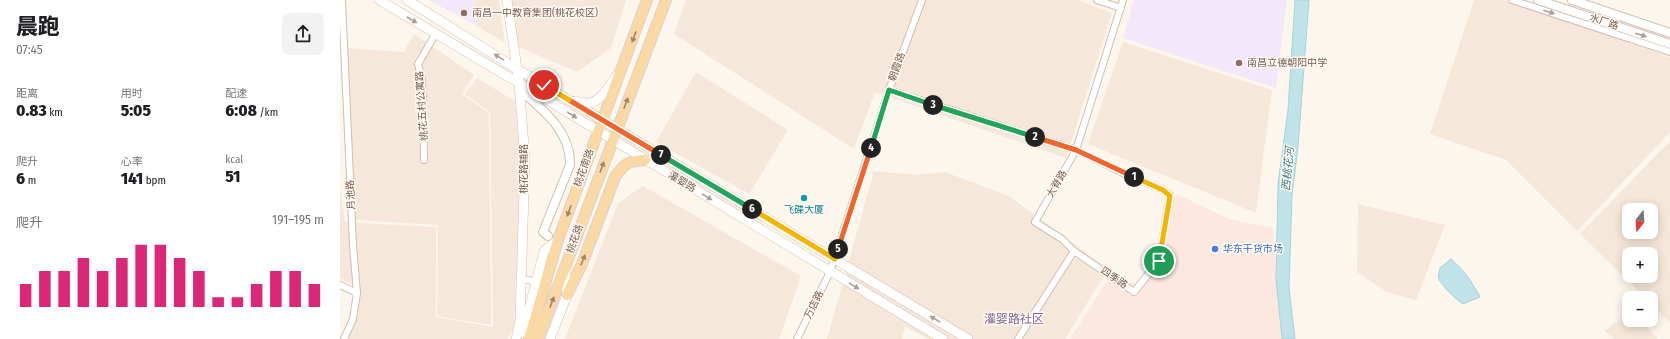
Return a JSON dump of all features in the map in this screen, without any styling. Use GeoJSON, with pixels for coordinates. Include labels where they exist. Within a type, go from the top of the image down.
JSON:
{"type":"FeatureCollection","features":[{"type":"Feature","properties":{"kind":"main road","name":"灌婴路"},"geometry":{"type":"LineString","coordinates":[[379,0],[943,339]]}},
{"type":"Feature","properties":{"kind":"main road","name":"灌婴路"},"geometry":{"type":"LineString","coordinates":[[407,0],[517,69],[968,339]]}},
{"type":"Feature","properties":{"kind":"main road","name":"桃花路辅路"},"geometry":{"type":"LineString","coordinates":[[507,0],[520,86],[525,159],[520,321],[516,339]]}},
{"type":"Feature","properties":{"kind":"main road","name":"桃花南路"},"geometry":{"type":"LineString","coordinates":[[529,339],[553,238],[598,131],[647,0]]}},
{"type":"Feature","properties":{"kind":"main road"},"geometry":{"type":"LineString","coordinates":[[612,140],[666,0]]}},
{"type":"Feature","properties":{"kind":"main road"},"geometry":{"type":"LineString","coordinates":[[571,101],[589,103],[594,101],[609,87],[623,66]]}},
{"type":"Feature","properties":{"kind":"main road","name":"桃花路"},"geometry":{"type":"LineString","coordinates":[[538,339],[612,140]]}},
{"type":"Feature","properties":{"kind":"main road"},"geometry":{"type":"LineString","coordinates":[[550,339],[567,295],[582,264],[615,177],[631,160],[645,160]]}},
{"type":"Feature","properties":{"kind":"main road"},"geometry":{"type":"LineString","coordinates":[[521,339],[544,251],[553,238]]}},
{"type":"Feature","properties":{"kind":"main road"},"geometry":{"type":"LineString","coordinates":[[565,268],[567,295]]}},
{"type":"Feature","properties":{"kind":"street","name":"月池路"},"geometry":{"type":"LineString","coordinates":[[342,0],[353,245],[357,293],[353,319],[344,339]]}},
{"type":"Feature","properties":{"kind":"street","name":"朝霞路"},"geometry":{"type":"LineString","coordinates":[[830,272],[889,90],[922,0]]}},
{"type":"Feature","properties":{"kind":"street"},"geometry":{"type":"LineString","coordinates":[[1097,0],[1121,8]]}},
{"type":"Feature","properties":{"kind":"street","name":"大脊路"},"geometry":{"type":"LineString","coordinates":[[1074,251],[1062,239],[1035,222],[1076,150],[1123,0]]}},
{"type":"Feature","properties":{"kind":"street"},"geometry":{"type":"LineString","coordinates":[[1512,0],[1670,52]]}},
{"type":"Feature","properties":{"kind":"street","name":"水厂路"},"geometry":{"type":"LineString","coordinates":[[1538,0],[1670,44]]}},
{"type":"Feature","properties":{"kind":"street","name":"水厂路"},"geometry":{"type":"LineString","coordinates":[[1572,0],[1670,33]]}},
{"type":"Feature","properties":{"kind":"street","name":"桃花五村公寓路"},"geometry":{"type":"LineString","coordinates":[[424,160],[422,80],[418,64],[436,33]]}},
{"type":"Feature","properties":{"kind":"street"},"geometry":{"type":"LineString","coordinates":[[520,86],[549,115],[561,132],[570,154],[570,165],[544,232],[553,238]]}},
{"type":"Feature","properties":{"kind":"street","name":"四季路"},"geometry":{"type":"LineString","coordinates":[[889,90],[1076,150],[1123,173],[1163,190],[1170,196],[1159,261],[1134,292],[1074,251]]}},
{"type":"Feature","properties":{"kind":"street"},"geometry":{"type":"LineString","coordinates":[[1018,339],[1074,251]]}},
{"type":"Feature","properties":{"kind":"street","name":"万店路"},"geometry":{"type":"LineString","coordinates":[[797,339],[830,272]]}},
{"type":"Feature","properties":{"kind":"street"},"geometry":{"type":"LineString","coordinates":[[521,278],[536,282]]}},
{"type":"Feature","properties":{"kind":"street"},"geometry":{"type":"LineString","coordinates":[[340,285],[357,293]]}},
{"type":"Feature","properties":{"kind":"shaded area","name":"南昌一中教育集团(桃花校区)"},"geometry":{"type":"Polygon","coordinates":[[[428,0],[475,0],[477,26],[428,0]]]}},
{"type":"Feature","properties":{"kind":"shaded area"},"geometry":{"type":"Polygon","coordinates":[[[475,0],[499,0],[505,43],[477,26],[475,0]]]}},
{"type":"Feature","properties":{"kind":"shaded area"},"geometry":{"type":"Polygon","coordinates":[[[508,0],[626,0],[611,48],[577,72],[514,45],[508,0]]]}},
{"type":"Feature","properties":{"kind":"shaded area"},"geometry":{"type":"Polygon","coordinates":[[[686,0],[1078,0],[1112,13],[1066,158],[875,92],[854,149],[674,34],[686,0]]]}},
{"type":"Feature","properties":{"kind":"shaded area","name":"南昌立德朝阳中学"},"geometry":{"type":"Polygon","coordinates":[[[1134,0],[1287,0],[1276,88],[1123,38],[1134,0]]]}},
{"type":"Feature","properties":{"kind":"shaded area"},"geometry":{"type":"Polygon","coordinates":[[[1474,0],[1503,0],[1670,57],[1670,132],[1577,231],[1506,160],[1430,134],[1474,0]]]}},
{"type":"Feature","properties":{"kind":"shaded area"},"geometry":{"type":"Polygon","coordinates":[[[414,34],[474,75],[462,94],[489,113],[491,325],[437,316],[438,225],[354,220],[347,48],[404,52],[414,34]]]}},
{"type":"Feature","properties":{"kind":"shaded area"},"geometry":{"type":"Polygon","coordinates":[[[1123,42],[1272,90],[1256,213],[1088,144],[1123,42]]]}},
{"type":"Feature","properties":{"kind":"shaded area"},"geometry":{"type":"Polygon","coordinates":[[[696,72],[788,130],[749,194],[656,142],[696,72]]]}},
{"type":"Feature","properties":{"kind":"shaded area"},"geometry":{"type":"Polygon","coordinates":[[[477,78],[515,101],[521,159],[514,329],[507,339],[341,339],[352,314],[355,286],[340,278],[340,189],[345,222],[436,227],[436,317],[493,327],[490,112],[465,94],[477,78]]]}},
{"type":"Feature","properties":{"kind":"shaded area"},"geometry":{"type":"Polygon","coordinates":[[[1670,141],[1670,323],[1658,311],[1658,291],[1638,291],[1630,283],[1658,283],[1658,247],[1622,247],[1622,275],[1580,234],[1670,141]]]}},
{"type":"Feature","properties":{"kind":"shaded area"},"geometry":{"type":"Polygon","coordinates":[[[874,171],[917,175],[945,172],[1009,196],[1108,269],[1065,339],[928,339],[905,326],[902,339],[827,339],[874,171]]]}},
{"type":"Feature","properties":{"kind":"shaded area"},"geometry":{"type":"Polygon","coordinates":[[[643,186],[801,276],[779,339],[565,339],[618,203],[643,186]]]}},
{"type":"Feature","properties":{"kind":"shaded area","name":"华东干货市场"},"geometry":{"type":"Polygon","coordinates":[[[1176,194],[1229,219],[1273,228],[1281,339],[1070,339],[1113,271],[1142,289],[1176,194]]]}},
{"type":"Feature","properties":{"kind":"shaded area"},"geometry":{"type":"Polygon","coordinates":[[[1358,204],[1445,225],[1416,300],[1387,292],[1357,272],[1358,204]]]}},
{"type":"Feature","properties":{"kind":"shaded area"},"geometry":{"type":"Polygon","coordinates":[[[1622,318],[1622,327],[1647,327],[1658,339],[1614,339],[1605,331],[1622,318]]]}},
{"type":"Feature","properties":{"kind":"water","name":"西桃花河"},"geometry":{"type":"Polygon","coordinates":[[[1295,0],[1309,0],[1298,147],[1292,195],[1289,288],[1295,339],[1282,339],[1276,279],[1278,184],[1288,110],[1295,0]]]}},
{"type":"Feature","properties":{"kind":"water"},"geometry":{"type":"Polygon","coordinates":[[[1451,259],[1467,276],[1480,297],[1463,304],[1443,286],[1438,278],[1440,268],[1451,259]]]}},
{"type":"Feature","properties":{"kind":"place","name":"南昌一中教育集团(桃花校区)"},"geometry":{"type":"Point","coordinates":[464,13]}},
{"type":"Feature","properties":{"kind":"place","name":"南昌立德朝阳中学"},"geometry":{"type":"Point","coordinates":[1239,63]}},
{"type":"Feature","properties":{"kind":"place","name":"飞碟大厦"},"geometry":{"type":"Point","coordinates":[804,198]}},
{"type":"Feature","properties":{"kind":"place","name":"华东干货市场"},"geometry":{"type":"Point","coordinates":[1215,249]}},
{"type":"Feature","properties":{"kind":"district","name":"灌婴路社区"},"geometry":{"type":"Point","coordinates":[1014,319]}},
{"type":"Feature","properties":{"kind":"route"},"geometry":{"type":"LineString","coordinates":[[544,85],[835,259],[889,90],[1076,150],[1123,173],[1163,190],[1170,196],[1159,261]]}}]}
